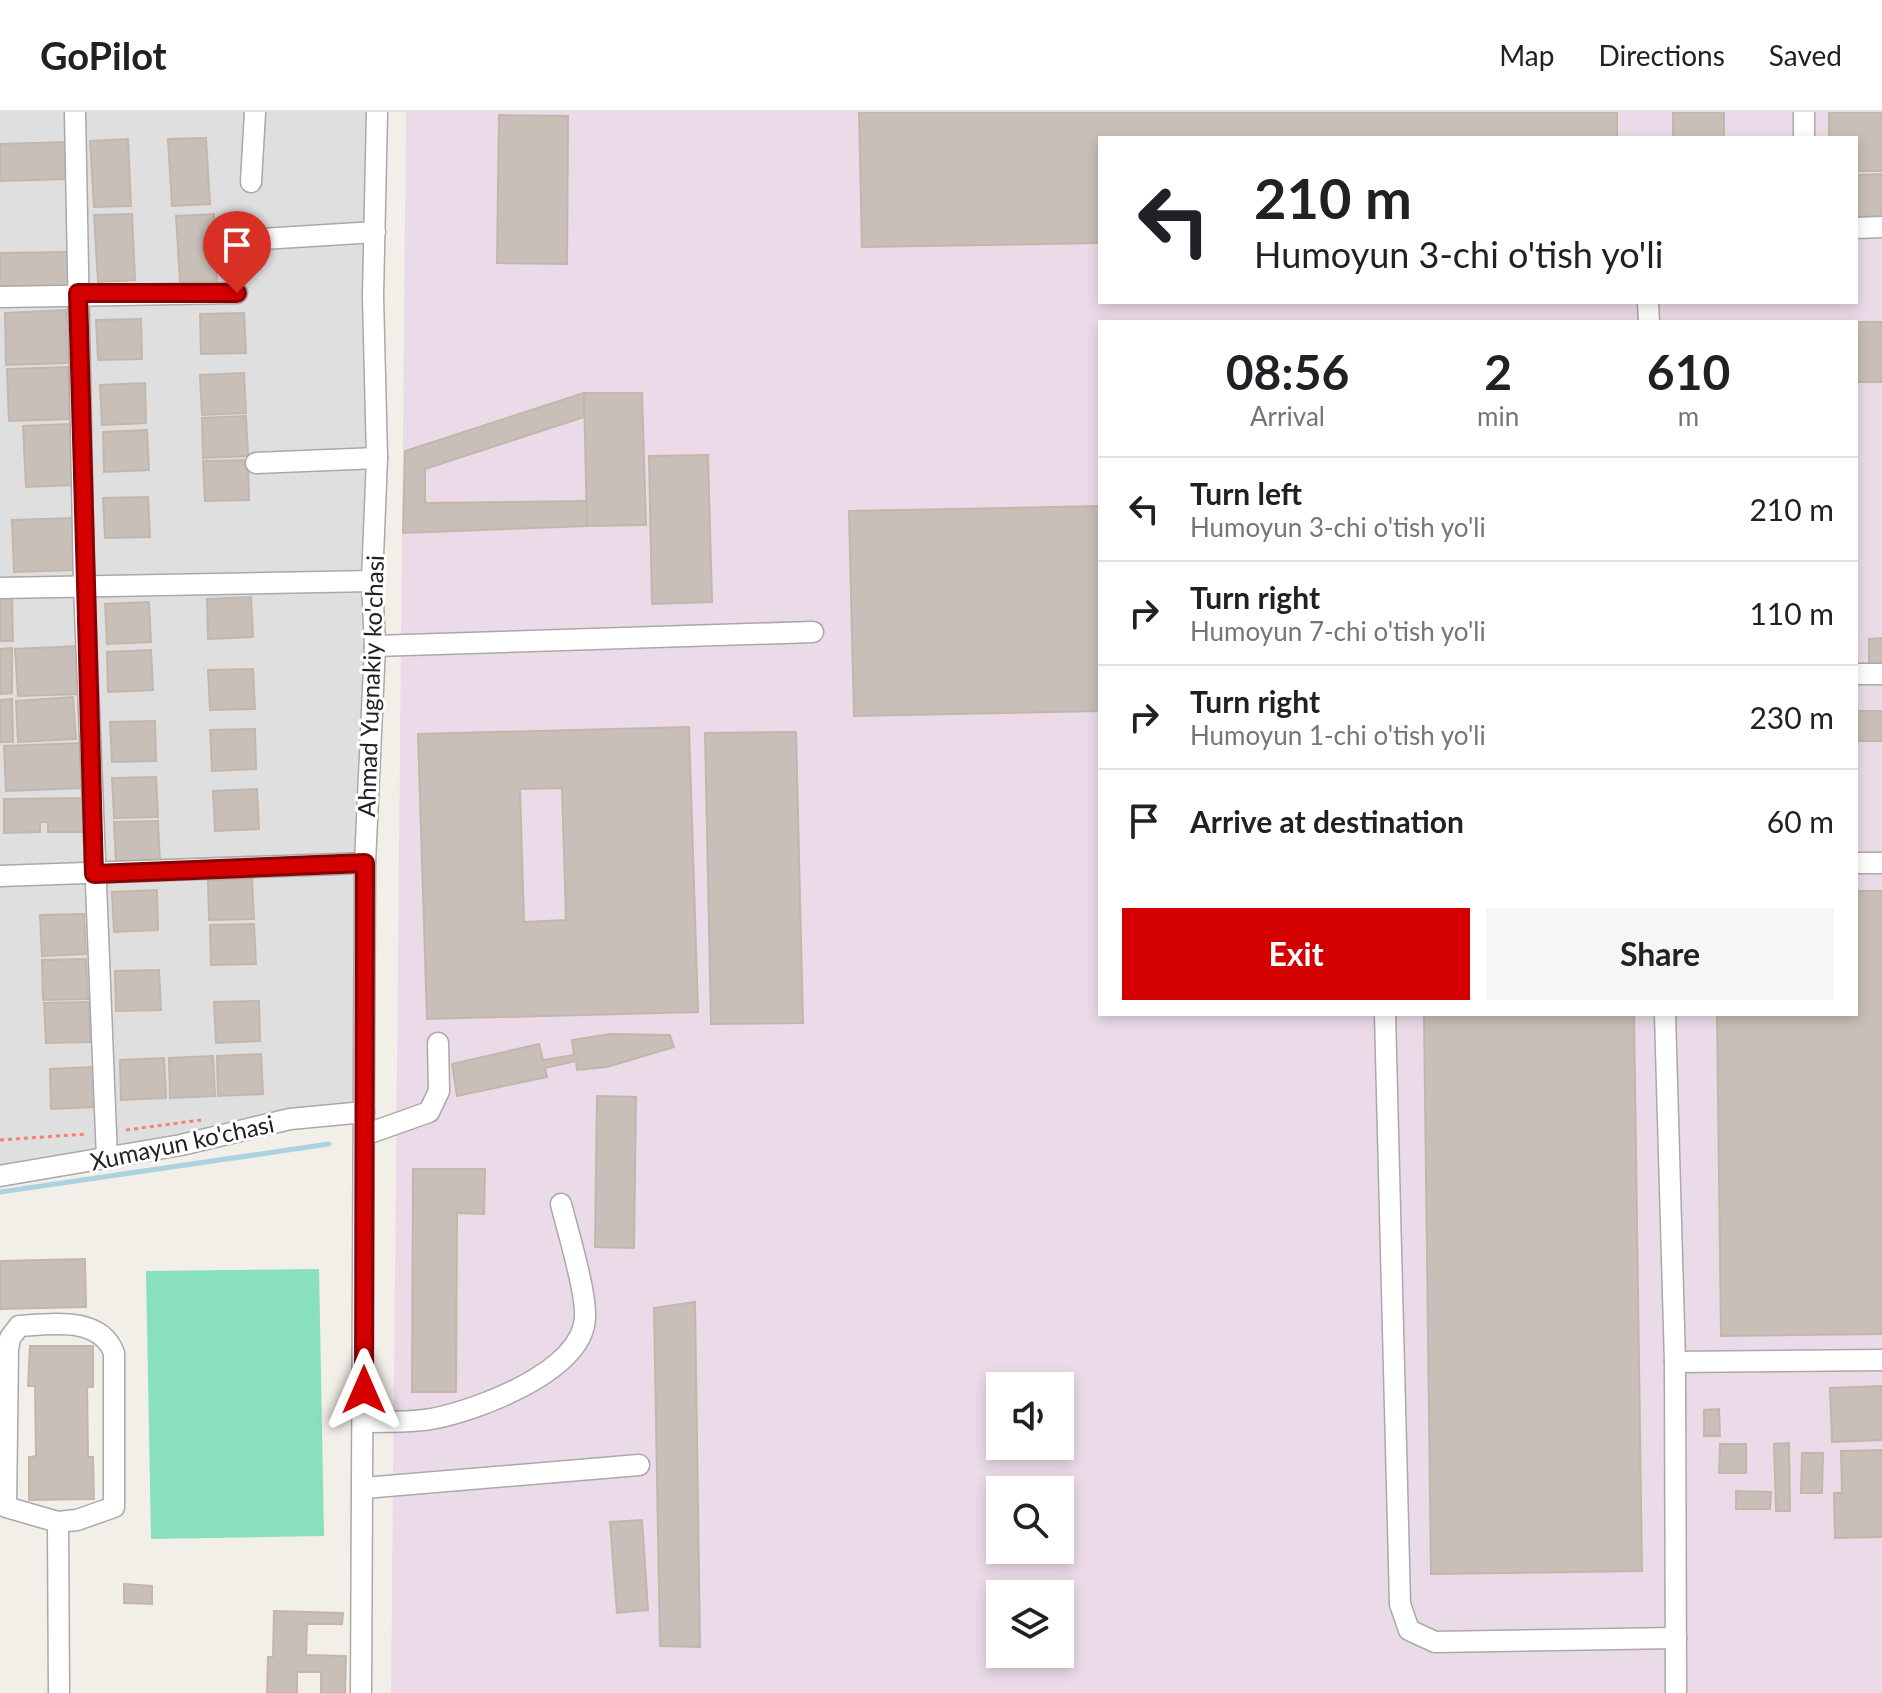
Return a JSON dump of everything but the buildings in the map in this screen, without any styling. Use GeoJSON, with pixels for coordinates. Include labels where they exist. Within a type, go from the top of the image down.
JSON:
{"type":"FeatureCollection","features":[{"type":"Feature","properties":{"kind":"street"},"geometry":{"type":"LineString","coordinates":[[75,112],[84,585],[107,1159]]}},
{"type":"Feature","properties":{"kind":"street"},"geometry":{"type":"LineString","coordinates":[[251,182],[255,112]]}},
{"type":"Feature","properties":{"kind":"street","name":"Ahmad Yugnakiy ko'chasi"},"geometry":{"type":"LineString","coordinates":[[361,1693],[365,863],[375,646],[372,581],[377,458],[377,112]]}},
{"type":"Feature","properties":{"kind":"street"},"geometry":{"type":"LineString","coordinates":[[1804,112],[1804,136]]}},
{"type":"Feature","properties":{"kind":"street"},"geometry":{"type":"LineString","coordinates":[[1858,228],[1882,227]]}},
{"type":"Feature","properties":{"kind":"street"},"geometry":{"type":"LineString","coordinates":[[262,239],[375,232]]}},
{"type":"Feature","properties":{"kind":"street"},"geometry":{"type":"LineString","coordinates":[[0,297],[78,293],[237,293]]}},
{"type":"Feature","properties":{"kind":"street"},"geometry":{"type":"LineString","coordinates":[[256,463],[377,458]]}},
{"type":"Feature","properties":{"kind":"street"},"geometry":{"type":"LineString","coordinates":[[0,588],[372,581]]}},
{"type":"Feature","properties":{"kind":"street"},"geometry":{"type":"LineString","coordinates":[[375,646],[813,632]]}},
{"type":"Feature","properties":{"kind":"street"},"geometry":{"type":"LineString","coordinates":[[1858,674],[1882,674]]}},
{"type":"Feature","properties":{"kind":"street"},"geometry":{"type":"LineString","coordinates":[[0,876],[365,863]]}},
{"type":"Feature","properties":{"kind":"street"},"geometry":{"type":"LineString","coordinates":[[1858,863],[1882,863]]}},
{"type":"Feature","properties":{"kind":"street"},"geometry":{"type":"LineString","coordinates":[[1385,1016],[1400,1604],[1409,1630],[1435,1642],[1676,1638]]}},
{"type":"Feature","properties":{"kind":"street"},"geometry":{"type":"LineString","coordinates":[[1665,1016],[1675,1362],[1676,1693]]}},
{"type":"Feature","properties":{"kind":"street"},"geometry":{"type":"LineString","coordinates":[[364,1135],[429,1112],[439,1091],[438,1043]]}},
{"type":"Feature","properties":{"kind":"street","name":"Xumayun ko'chasi"},"geometry":{"type":"LineString","coordinates":[[0,1176],[107,1159],[290,1119],[364,1112]]}},
{"type":"Feature","properties":{"kind":"street"},"geometry":{"type":"LineString","coordinates":[[364,1422],[432,1419],[526,1385],[561,1364],[574,1351],[586,1316],[561,1204]]}},
{"type":"Feature","properties":{"kind":"street"},"geometry":{"type":"LineString","coordinates":[[67,1323],[90,1328],[109,1339],[114,1353],[114,1507],[77,1520],[58,1522],[6,1507],[4,1404],[10,1338],[19,1326],[67,1323]]}},
{"type":"Feature","properties":{"kind":"street"},"geometry":{"type":"LineString","coordinates":[[1675,1362],[1882,1360]]}},
{"type":"Feature","properties":{"kind":"street"},"geometry":{"type":"LineString","coordinates":[[364,1488],[639,1465]]}},
{"type":"Feature","properties":{"kind":"street"},"geometry":{"type":"LineString","coordinates":[[58,1522],[59,1693]]}},
{"type":"Feature","properties":{"kind":"path"},"geometry":{"type":"LineString","coordinates":[[0,1140],[106,1133],[212,1118]]}},
{"type":"Feature","properties":{"kind":"shaded area"},"geometry":{"type":"Polygon","coordinates":[[[0,112],[377,112],[364,1112],[0,1176],[0,112]]]}},
{"type":"Feature","properties":{"kind":"shaded area"},"geometry":{"type":"Polygon","coordinates":[[[406,112],[1882,112],[1882,1693],[391,1693],[406,112]]]}},
{"type":"Feature","properties":{"kind":"green space"},"geometry":{"type":"Polygon","coordinates":[[[319,1269],[324,1536],[151,1539],[146,1271],[319,1269]]]}},
{"type":"Feature","properties":{"kind":"waterway"},"geometry":{"type":"LineString","coordinates":[[0,1192],[329,1144]]}},
{"type":"Feature","properties":{"kind":"route"},"geometry":{"type":"LineString","coordinates":[[237,293],[78,293],[94,874],[365,863],[364,1390]]}}]}
